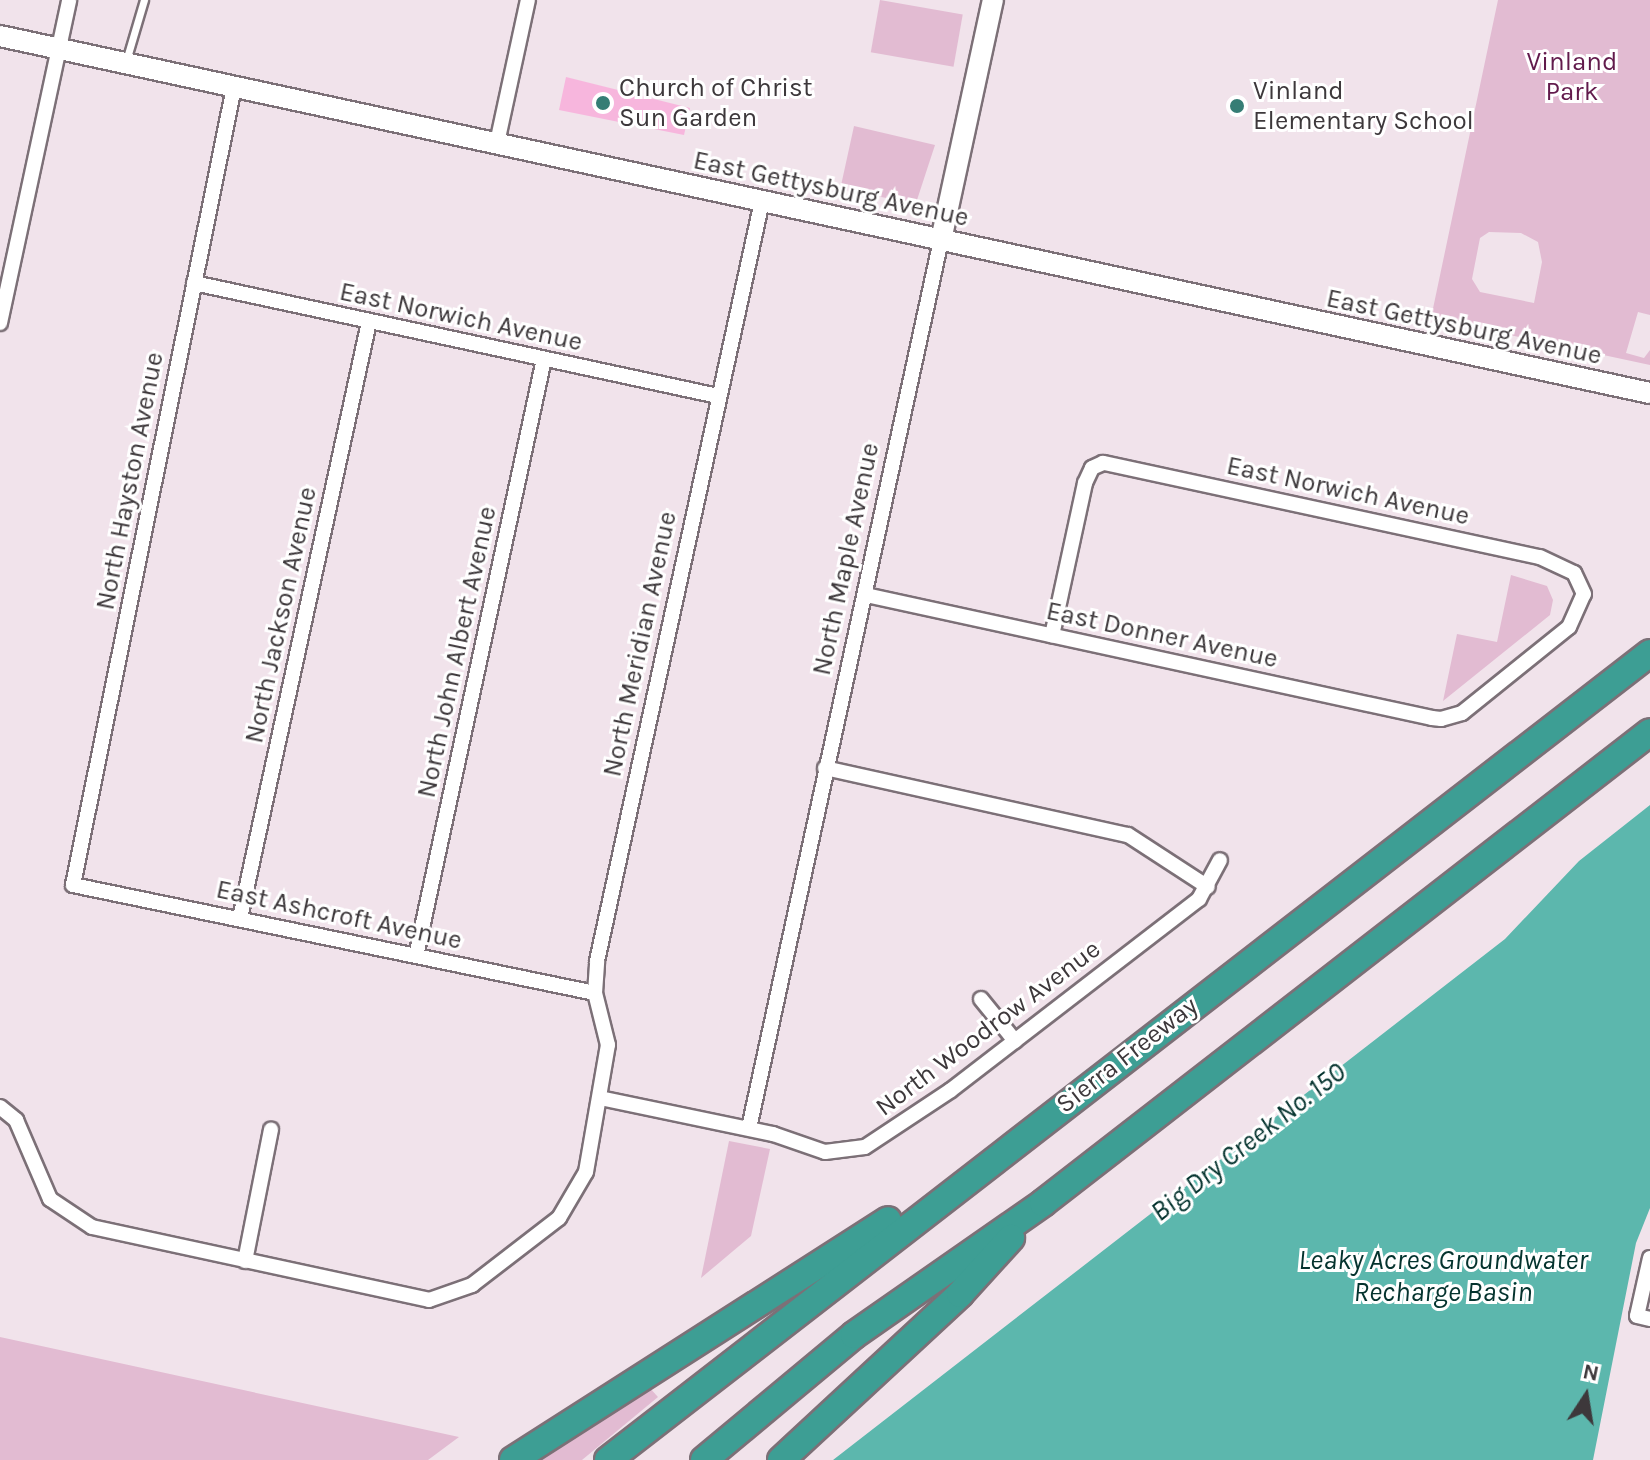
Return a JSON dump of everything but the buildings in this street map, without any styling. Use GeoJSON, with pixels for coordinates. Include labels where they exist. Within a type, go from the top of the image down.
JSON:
{"type":"FeatureCollection","features":[{"type":"Feature","properties":{"kind":"highway","name":"Sierra Freeway"},"geometry":{"type":"LineString","coordinates":[[608,1460],[942,1197],[1650,653]]}},
{"type":"Feature","properties":{"kind":"highway"},"geometry":{"type":"LineString","coordinates":[[704,1460],[854,1335],[1043,1203],[1650,732]]}},
{"type":"Feature","properties":{"kind":"highway"},"geometry":{"type":"LineString","coordinates":[[513,1460],[898,1214],[942,1197]]}},
{"type":"Feature","properties":{"kind":"highway"},"geometry":{"type":"LineString","coordinates":[[781,1460],[960,1294],[1043,1203]]}},
{"type":"Feature","properties":{"kind":"street"},"geometry":{"type":"LineString","coordinates":[[0,323],[7,258],[69,0]]}},
{"type":"Feature","properties":{"kind":"street"},"geometry":{"type":"LineString","coordinates":[[497,143],[528,0]]}},
{"type":"Feature","properties":{"kind":"street","name":"North Maple Avenue"},"geometry":{"type":"LineString","coordinates":[[749,1128],[993,0]]}},
{"type":"Feature","properties":{"kind":"street","name":"East Gettysburg Avenue"},"geometry":{"type":"LineString","coordinates":[[0,36],[1650,393]]}},
{"type":"Feature","properties":{"kind":"street","name":"North Hayston Avenue"},"geometry":{"type":"LineString","coordinates":[[73,885],[234,87]]}},
{"type":"Feature","properties":{"kind":"street","name":"North Meridian Avenue"},"geometry":{"type":"LineString","coordinates":[[0,1107],[16,1120],[50,1199],[92,1227],[429,1300],[472,1285],[559,1218],[586,1172],[608,1045],[595,993],[718,396],[762,201]]}},
{"type":"Feature","properties":{"kind":"street","name":"East Norwich Avenue"},"geometry":{"type":"LineString","coordinates":[[194,283],[718,396]]}},
{"type":"Feature","properties":{"kind":"street","name":"North Jackson Avenue"},"geometry":{"type":"LineString","coordinates":[[240,918],[369,322]]}},
{"type":"Feature","properties":{"kind":"street","name":"North John Albert Avenue"},"geometry":{"type":"LineString","coordinates":[[416,956],[544,359]]}},
{"type":"Feature","properties":{"kind":"street","name":"East Norwich Avenue"},"geometry":{"type":"LineString","coordinates":[[1052,635],[1092,468],[1103,463],[1539,557],[1563,566],[1584,588],[1581,609],[1569,627],[1462,713],[1449,718]]}},
{"type":"Feature","properties":{"kind":"street","name":"East Donner Avenue"},"geometry":{"type":"LineString","coordinates":[[866,595],[1449,718]]}},
{"type":"Feature","properties":{"kind":"street"},"geometry":{"type":"LineString","coordinates":[[825,768],[1128,835],[1208,887]]}},
{"type":"Feature","properties":{"kind":"street","name":"North Woodrow Avenue"},"geometry":{"type":"LineString","coordinates":[[600,1098],[749,1128],[825,1152],[865,1147],[1015,1041],[1208,887],[1220,860]]}},
{"type":"Feature","properties":{"kind":"street","name":"East Ashcroft Avenue"},"geometry":{"type":"LineString","coordinates":[[73,885],[595,993]]}},
{"type":"Feature","properties":{"kind":"street"},"geometry":{"type":"LineString","coordinates":[[981,999],[1015,1041]]}},
{"type":"Feature","properties":{"kind":"street"},"geometry":{"type":"LineString","coordinates":[[245,1261],[271,1130]]}},
{"type":"Feature","properties":{"kind":"street"},"geometry":{"type":"LineString","coordinates":[[1644,1318],[1650,1258]]}},
{"type":"Feature","properties":{"kind":"lane"},"geometry":{"type":"LineString","coordinates":[[126,63],[144,0]]}},
{"type":"Feature","properties":{"kind":"green space"},"geometry":{"type":"Polygon","coordinates":[[[880,0],[963,15],[954,67],[871,52],[880,0]]]}},
{"type":"Feature","properties":{"kind":"green space","name":"Vinland Park"},"geometry":{"type":"Polygon","coordinates":[[[1498,0],[1650,0],[1650,315],[1638,312],[1626,353],[1644,358],[1650,350],[1650,365],[1431,318],[1498,0]],[[1489,232],[1480,238],[1472,279],[1480,292],[1534,303],[1542,262],[1538,242],[1521,233],[1489,232]]]}},
{"type":"Feature","properties":{"kind":"green space"},"geometry":{"type":"Polygon","coordinates":[[[854,126],[935,145],[916,203],[840,190],[854,126]]]}},
{"type":"Feature","properties":{"kind":"green space"},"geometry":{"type":"Polygon","coordinates":[[[1511,575],[1547,586],[1553,600],[1550,615],[1443,701],[1457,634],[1497,642],[1511,575]]]}},
{"type":"Feature","properties":{"kind":"green space"},"geometry":{"type":"Polygon","coordinates":[[[729,1141],[770,1149],[751,1236],[701,1278],[729,1141]]]}},
{"type":"Feature","properties":{"kind":"green space"},"geometry":{"type":"Polygon","coordinates":[[[0,1337],[459,1437],[428,1460],[0,1460],[0,1337]]]}},
{"type":"Feature","properties":{"kind":"green space"},"geometry":{"type":"Polygon","coordinates":[[[648,1386],[658,1397],[582,1460],[531,1460],[648,1386]]]}},
{"type":"Feature","properties":{"kind":"water","name":"Leaky Acres Groundwater Recharge Basin"},"geometry":{"type":"Polygon","coordinates":[[[1650,805],[1650,1208],[1636,1243],[1593,1460],[833,1460],[1505,939],[1579,861],[1650,805]]]}},
{"type":"Feature","properties":{"kind":"place","name":"Church of Christ Sun Garden"},"geometry":{"type":"Point","coordinates":[603,103]}},
{"type":"Feature","properties":{"kind":"place","name":"Vinland Elementary School"},"geometry":{"type":"Point","coordinates":[1237,106]}},
{"type":"Feature","properties":{"kind":"water label","name":"Big Dry Creek No. 150"},"geometry":{"type":"Point","coordinates":[1248,1142]}}]}
